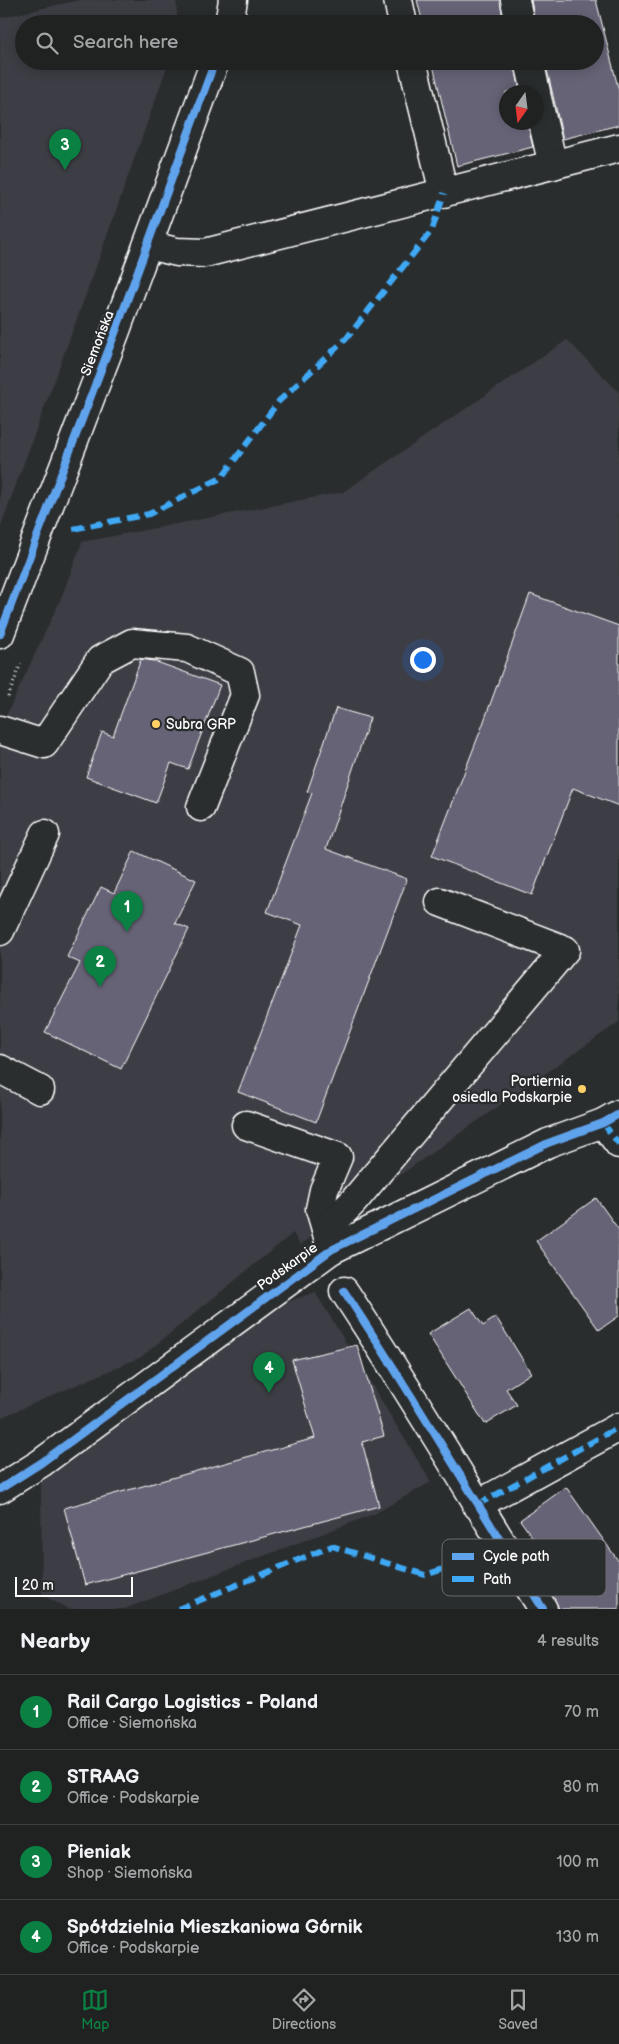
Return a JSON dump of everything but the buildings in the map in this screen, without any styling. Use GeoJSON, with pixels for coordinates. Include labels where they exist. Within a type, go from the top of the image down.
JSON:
{"type":"FeatureCollection","features":[{"type":"Feature","properties":{"kind":"street"},"geometry":{"type":"LineString","coordinates":[[230,15],[233,0]]}},
{"type":"Feature","properties":{"kind":"street"},"geometry":{"type":"LineString","coordinates":[[398,0],[401,15]]}},
{"type":"Feature","properties":{"kind":"street"},"geometry":{"type":"LineString","coordinates":[[515,0],[518,15]]}},
{"type":"Feature","properties":{"kind":"street","name":"Siemońska"},"geometry":{"type":"LineString","coordinates":[[0,634],[213,70]]}},
{"type":"Feature","properties":{"kind":"street"},"geometry":{"type":"LineString","coordinates":[[414,70],[444,193]]}},
{"type":"Feature","properties":{"kind":"street"},"geometry":{"type":"LineString","coordinates":[[531,70],[534,85]]}},
{"type":"Feature","properties":{"kind":"street"},"geometry":{"type":"LineString","coordinates":[[544,128],[553,166]]}},
{"type":"Feature","properties":{"kind":"street"},"geometry":{"type":"LineString","coordinates":[[148,245],[177,252],[205,253],[619,148]]}},
{"type":"Feature","properties":{"kind":"street"},"geometry":{"type":"LineString","coordinates":[[0,730],[44,744],[100,660],[132,643],[188,648],[240,672],[245,695],[201,807]]}},
{"type":"Feature","properties":{"kind":"street"},"geometry":{"type":"LineString","coordinates":[[0,930],[45,834]]}},
{"type":"Feature","properties":{"kind":"street"},"geometry":{"type":"LineString","coordinates":[[329,1240],[353,1202],[565,950],[440,902]]}},
{"type":"Feature","properties":{"kind":"street"},"geometry":{"type":"LineString","coordinates":[[0,1069],[40,1090]]}},
{"type":"Feature","properties":{"kind":"street"},"geometry":{"type":"LineString","coordinates":[[611,1119],[619,1144]]}},
{"type":"Feature","properties":{"kind":"street","name":"Podskarpie"},"geometry":{"type":"LineString","coordinates":[[0,1489],[41,1462],[329,1240],[548,1143],[611,1119]]}},
{"type":"Feature","properties":{"kind":"street"},"geometry":{"type":"LineString","coordinates":[[246,1125],[338,1157],[324,1190],[320,1209],[329,1240]]}},
{"type":"Feature","properties":{"kind":"street"},"geometry":{"type":"LineString","coordinates":[[344,1291],[394,1367],[499,1539]]}},
{"type":"Feature","properties":{"kind":"street"},"geometry":{"type":"LineString","coordinates":[[477,1504],[619,1427]]}},
{"type":"Feature","properties":{"kind":"street"},"geometry":{"type":"LineString","coordinates":[[535,1596],[543,1609]]}},
{"type":"Feature","properties":{"kind":"shaded area"},"geometry":{"type":"Polygon","coordinates":[[[79,0],[176,0],[177,15],[15,15],[15,70],[166,70],[0,528],[0,18],[79,0]]]}},
{"type":"Feature","properties":{"kind":"shaded area"},"geometry":{"type":"Polygon","coordinates":[[[567,340],[619,392],[619,1022],[300,1245],[293,1233],[141,1357],[0,1418],[0,729],[62,596],[82,542],[343,492],[567,340]]]}},
{"type":"Feature","properties":{"kind":"shaded area"},"geometry":{"type":"Polygon","coordinates":[[[315,1292],[431,1482],[374,1514],[124,1609],[69,1609],[42,1595],[41,1482],[279,1305],[315,1292]]]}},
{"type":"Feature","properties":{"kind":"marked path"},"geometry":{"type":"LineString","coordinates":[[73,529],[149,514],[221,478],[279,401],[346,339],[432,230],[444,193]]}},
{"type":"Feature","properties":{"kind":"marked path"},"geometry":{"type":"LineString","coordinates":[[603,1123],[619,1144]]}},
{"type":"Feature","properties":{"kind":"marked path"},"geometry":{"type":"LineString","coordinates":[[477,1505],[619,1427]]}},
{"type":"Feature","properties":{"kind":"marked path"},"geometry":{"type":"LineString","coordinates":[[178,1609],[332,1546],[425,1575],[442,1569]]}},
{"type":"Feature","properties":{"kind":"cycle path"},"geometry":{"type":"LineString","coordinates":[[0,634],[115,333],[212,70]]}},
{"type":"Feature","properties":{"kind":"cycle path"},"geometry":{"type":"LineString","coordinates":[[0,1489],[41,1463],[331,1250],[548,1143],[603,1123],[619,1114]]}},
{"type":"Feature","properties":{"kind":"cycle path"},"geometry":{"type":"LineString","coordinates":[[344,1291],[500,1539]]}},
{"type":"Feature","properties":{"kind":"cycle path"},"geometry":{"type":"LineString","coordinates":[[535,1596],[543,1609]]}},
{"type":"Feature","properties":{"kind":"place","name":"Pieniak"},"geometry":{"type":"Point","coordinates":[65,170]}},
{"type":"Feature","properties":{"kind":"place","name":"Subra GRP"},"geometry":{"type":"Point","coordinates":[156,724]}},
{"type":"Feature","properties":{"kind":"place","name":"Rail Cargo Logistics - Poland"},"geometry":{"type":"Point","coordinates":[127,932]}},
{"type":"Feature","properties":{"kind":"place","name":"STRAAG"},"geometry":{"type":"Point","coordinates":[100,987]}},
{"type":"Feature","properties":{"kind":"place","name":"Portiernia osiedla Podskarpie"},"geometry":{"type":"Point","coordinates":[582,1089]}},
{"type":"Feature","properties":{"kind":"place","name":"Spółdzielnia Mieszkaniowa Górnik"},"geometry":{"type":"Point","coordinates":[269,1393]}}]}
